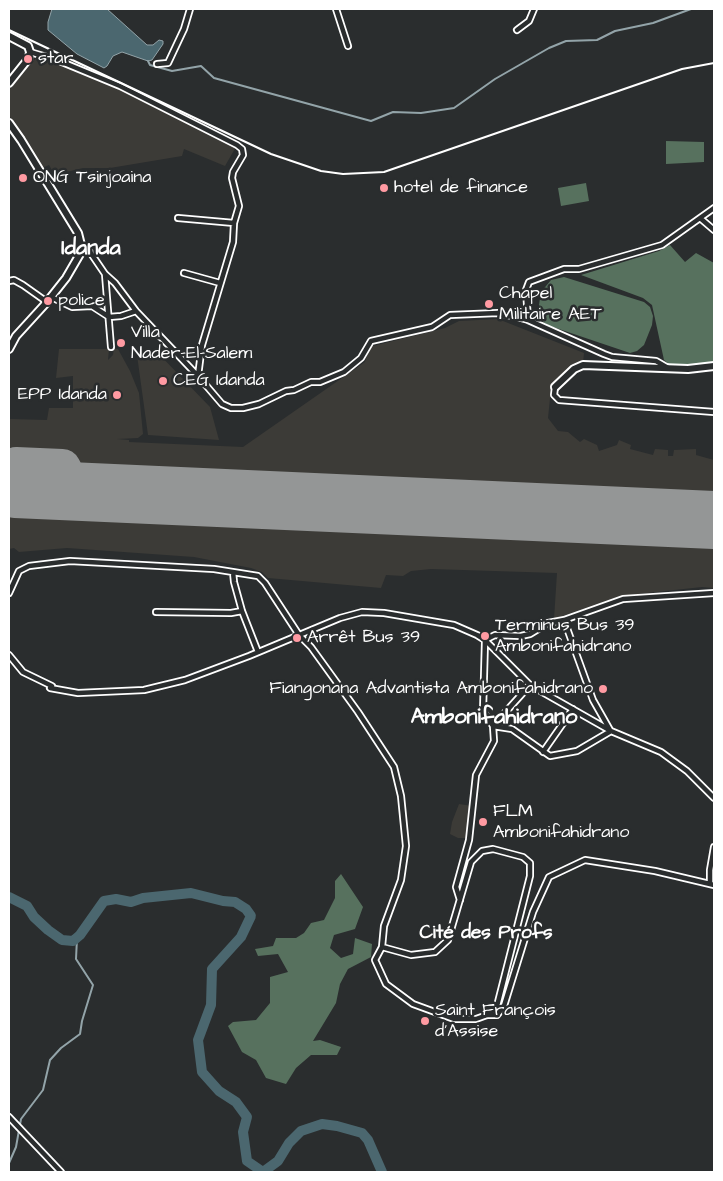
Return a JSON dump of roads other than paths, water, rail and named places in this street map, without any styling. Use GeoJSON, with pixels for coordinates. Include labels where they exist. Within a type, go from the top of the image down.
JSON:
{"type":"FeatureCollection","features":[{"type":"Feature","properties":{"kind":"street"},"geometry":{"type":"LineString","coordinates":[[157,64],[168,63],[184,29],[190,9]]}},
{"type":"Feature","properties":{"kind":"street"},"geometry":{"type":"LineString","coordinates":[[336,9],[348,46]]}},
{"type":"Feature","properties":{"kind":"street"},"geometry":{"type":"LineString","coordinates":[[518,30],[529,21],[534,9]]}},
{"type":"Feature","properties":{"kind":"street"},"geometry":{"type":"LineString","coordinates":[[9,36],[28,46],[30,52],[29,58],[9,83]]}},
{"type":"Feature","properties":{"kind":"street"},"geometry":{"type":"LineString","coordinates":[[30,52],[57,60],[120,86],[242,149],[243,155],[233,172],[232,178],[239,206],[234,223],[233,242],[202,345],[198,376]]}},
{"type":"Feature","properties":{"kind":"street"},"geometry":{"type":"LineString","coordinates":[[9,123],[78,233],[81,245],[80,254],[66,278],[22,329],[9,349]]}},
{"type":"Feature","properties":{"kind":"street"},"geometry":{"type":"LineString","coordinates":[[528,320],[526,290],[529,282],[564,270],[579,269],[662,245],[714,208]]}},
{"type":"Feature","properties":{"kind":"street"},"geometry":{"type":"LineString","coordinates":[[178,218],[234,223]]}},
{"type":"Feature","properties":{"kind":"street"},"geometry":{"type":"LineString","coordinates":[[700,218],[714,230]]}},
{"type":"Feature","properties":{"kind":"street"},"geometry":{"type":"LineString","coordinates":[[81,245],[88,249],[105,274],[115,283],[136,310],[222,404],[231,408],[243,408],[259,404],[311,382],[320,382],[344,372],[361,358],[371,342],[432,327],[450,315],[498,313],[528,320],[604,354],[656,361],[668,368]]}},
{"type":"Feature","properties":{"kind":"street"},"geometry":{"type":"LineString","coordinates":[[184,273],[220,284]]}},
{"type":"Feature","properties":{"kind":"street"},"geometry":{"type":"LineString","coordinates":[[105,274],[112,347]]}},
{"type":"Feature","properties":{"kind":"street"},"geometry":{"type":"LineString","coordinates":[[9,281],[14,280],[49,300],[72,307],[92,306],[109,317],[121,316],[136,310]]}},
{"type":"Feature","properties":{"kind":"street"},"geometry":{"type":"LineString","coordinates":[[713,367],[668,368],[583,365],[574,369],[555,387],[554,395],[559,400],[714,412]]}},
{"type":"Feature","properties":{"kind":"street"},"geometry":{"type":"LineString","coordinates":[[9,593],[19,571],[29,566],[70,561],[205,568],[258,576],[299,635],[311,647],[358,712],[394,767],[401,796],[406,846],[402,880],[384,926],[382,947],[376,960],[386,984],[413,1004],[454,1019],[476,1019],[487,1015],[497,1015],[504,1006],[533,912],[549,877],[585,860],[655,871],[712,885],[710,870],[714,847]]}},
{"type":"Feature","properties":{"kind":"street"},"geometry":{"type":"LineString","coordinates":[[233,572],[242,612],[258,652]]}},
{"type":"Feature","properties":{"kind":"street"},"geometry":{"type":"LineString","coordinates":[[485,640],[495,635],[521,636],[530,634],[548,624],[623,600],[714,593]]}},
{"type":"Feature","properties":{"kind":"street"},"geometry":{"type":"LineString","coordinates":[[156,612],[242,612]]}},
{"type":"Feature","properties":{"kind":"street"},"geometry":{"type":"LineString","coordinates":[[9,655],[23,672],[52,686],[50,688],[78,693],[144,690],[185,680],[340,618],[362,612],[384,613],[454,625],[485,640],[530,685],[611,731],[661,752],[687,771],[714,798]]}},
{"type":"Feature","properties":{"kind":"street"},"geometry":{"type":"LineString","coordinates":[[564,620],[593,700],[611,731]]}},
{"type":"Feature","properties":{"kind":"street"},"geometry":{"type":"LineString","coordinates":[[460,902],[456,887],[469,840],[476,775],[494,741],[493,726],[483,712],[485,640]]}},
{"type":"Feature","properties":{"kind":"street"},"geometry":{"type":"LineString","coordinates":[[493,726],[530,685]]}},
{"type":"Feature","properties":{"kind":"street"},"geometry":{"type":"LineString","coordinates":[[543,752],[573,709]]}},
{"type":"Feature","properties":{"kind":"street"},"geometry":{"type":"LineString","coordinates":[[493,726],[512,729],[550,756],[576,751],[611,731]]}},
{"type":"Feature","properties":{"kind":"street"},"geometry":{"type":"LineString","coordinates":[[382,947],[411,955],[435,952],[448,940],[471,862],[482,851],[493,849],[523,857],[530,863],[529,879],[497,1006],[487,1015]]}},
{"type":"Feature","properties":{"kind":"street"},"geometry":{"type":"LineString","coordinates":[[9,1117],[13,1124],[61,1172]]}},
{"type":"Feature","properties":{"kind":"water"},"geometry":{"type":"Polygon","coordinates":[[[52,9],[107,9],[147,45],[153,45],[159,40],[163,41],[163,44],[152,60],[148,61],[122,52],[113,56],[104,68],[77,54],[48,30],[52,9]]]}},
{"type":"Feature","properties":{"kind":"waterway"},"geometry":{"type":"LineString","coordinates":[[148,61],[150,65],[172,71],[201,66],[214,78],[371,121],[393,112],[421,113],[454,108],[495,79],[549,48],[566,41],[597,40],[615,31],[653,23],[691,9]]}},
{"type":"Feature","properties":{"kind":"waterway"},"geometry":{"type":"LineString","coordinates":[[9,897],[27,906],[34,917],[62,940],[73,941],[80,935],[104,901],[116,899],[131,902],[143,898],[191,893],[235,902],[246,909],[251,916],[241,937],[212,969],[211,1005],[198,1040],[202,1072],[219,1091],[236,1102],[247,1117],[243,1132],[247,1161],[263,1172],[278,1161],[289,1143],[301,1131],[322,1124],[362,1133],[368,1140],[382,1172]]}},
{"type":"Feature","properties":{"kind":"waterway"},"geometry":{"type":"LineString","coordinates":[[9,1163],[16,1147],[21,1119],[43,1090],[50,1060],[61,1048],[80,1034],[93,985],[76,959],[77,938]]}},
{"type":"Feature","properties":{"kind":"railway"},"geometry":{"type":"LineString","coordinates":[[9,30],[271,154],[321,171],[343,174],[384,172],[682,69],[714,63]]}},
{"type":"Feature","properties":{"kind":"place","name":"star"},"geometry":{"type":"Point","coordinates":[28,59]}},
{"type":"Feature","properties":{"kind":"place","name":"ONG Tsinjoaina"},"geometry":{"type":"Point","coordinates":[23,178]}},
{"type":"Feature","properties":{"kind":"place","name":"hotel de finance"},"geometry":{"type":"Point","coordinates":[384,188]}},
{"type":"Feature","properties":{"kind":"place","name":"police"},"geometry":{"type":"Point","coordinates":[48,301]}},
{"type":"Feature","properties":{"kind":"place","name":"Chapel Militaire AET"},"geometry":{"type":"Point","coordinates":[489,304]}},
{"type":"Feature","properties":{"kind":"place","name":"Villa Nader-El-Salem"},"geometry":{"type":"Point","coordinates":[121,343]}},
{"type":"Feature","properties":{"kind":"place","name":"CEG Idanda"},"geometry":{"type":"Point","coordinates":[163,381]}},
{"type":"Feature","properties":{"kind":"place","name":"EPP Idanda"},"geometry":{"type":"Point","coordinates":[117,395]}},
{"type":"Feature","properties":{"kind":"place","name":"Terminus Bus 39 Ambonifahidrano"},"geometry":{"type":"Point","coordinates":[485,636]}},
{"type":"Feature","properties":{"kind":"place","name":"Arrêt Bus 39"},"geometry":{"type":"Point","coordinates":[297,638]}},
{"type":"Feature","properties":{"kind":"place","name":"Fiangonana Advantista Ambonifahidrano"},"geometry":{"type":"Point","coordinates":[603,689]}},
{"type":"Feature","properties":{"kind":"place","name":"FLM Ambonifahidrano"},"geometry":{"type":"Point","coordinates":[483,822]}},
{"type":"Feature","properties":{"kind":"place","name":"Saint François d'Assise"},"geometry":{"type":"Point","coordinates":[425,1021]}},
{"type":"Feature","properties":{"kind":"district","name":"Idanda"},"geometry":{"type":"Point","coordinates":[91,249]}},
{"type":"Feature","properties":{"kind":"district","name":"Ambonifahidrano"},"geometry":{"type":"Point","coordinates":[494,718]}},
{"type":"Feature","properties":{"kind":"district","name":"Cité des Profs"},"geometry":{"type":"Point","coordinates":[486,934]}}]}
